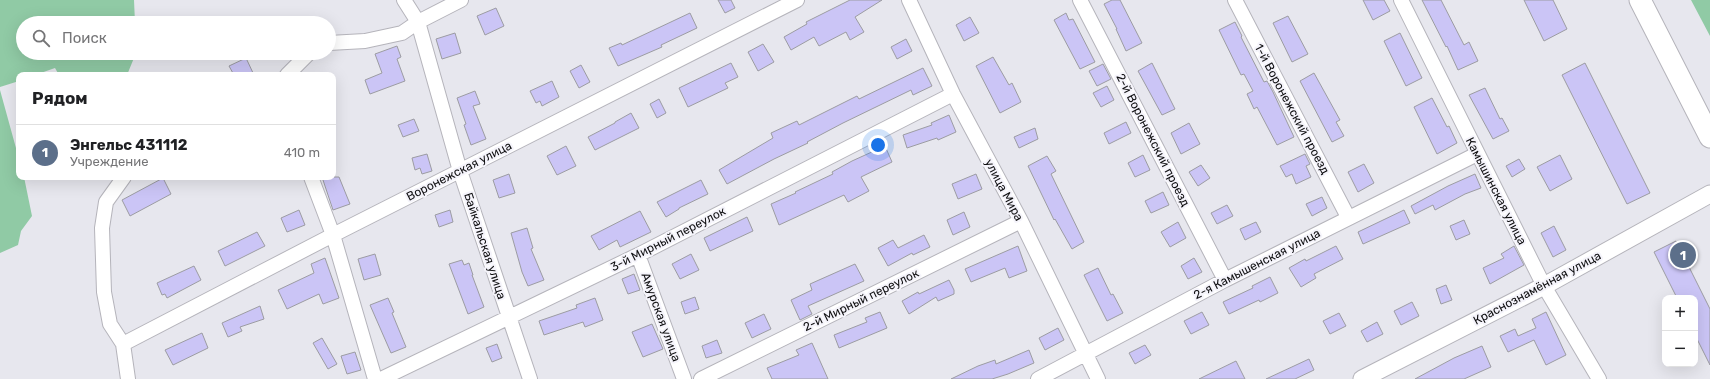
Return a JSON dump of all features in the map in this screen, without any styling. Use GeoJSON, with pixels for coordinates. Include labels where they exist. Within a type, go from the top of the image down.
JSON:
{"type":"FeatureCollection","features":[{"type":"Feature","properties":{"kind":"main road"},"geometry":{"type":"LineString","coordinates":[[1640,0],[1710,137]]}},
{"type":"Feature","properties":{"kind":"street","name":"Байкальская улица"},"geometry":{"type":"LineString","coordinates":[[404,0],[418,22],[460,171],[508,318],[530,379]]}},
{"type":"Feature","properties":{"kind":"street"},"geometry":{"type":"LineString","coordinates":[[336,43],[365,41],[402,33],[418,22],[461,0]]}},
{"type":"Feature","properties":{"kind":"street","name":"Воронежская улица"},"geometry":{"type":"LineString","coordinates":[[123,344],[333,235],[797,0]]}},
{"type":"Feature","properties":{"kind":"street","name":"улица Мира"},"geometry":{"type":"LineString","coordinates":[[909,0],[953,94],[1020,222],[1098,379]]}},
{"type":"Feature","properties":{"kind":"street","name":"2-й Воронежский проезд"},"geometry":{"type":"LineString","coordinates":[[1080,0],[1226,280]]}},
{"type":"Feature","properties":{"kind":"street","name":"1-й Воронежский проезд"},"geometry":{"type":"LineString","coordinates":[[1235,0],[1348,217]]}},
{"type":"Feature","properties":{"kind":"street","name":"Камышинская улица"},"geometry":{"type":"LineString","coordinates":[[1401,0],[1544,286],[1599,379]]}},
{"type":"Feature","properties":{"kind":"street"},"geometry":{"type":"LineString","coordinates":[[290,72],[302,60]]}},
{"type":"Feature","properties":{"kind":"street","name":"3-й Мирный переулок"},"geometry":{"type":"LineString","coordinates":[[381,379],[638,255],[953,94]]}},
{"type":"Feature","properties":{"kind":"street","name":"2-я Камышенская улица"},"geometry":{"type":"LineString","coordinates":[[1038,379],[1348,217],[1477,154]]}},
{"type":"Feature","properties":{"kind":"street"},"geometry":{"type":"LineString","coordinates":[[122,180],[106,202],[102,228],[104,292],[110,324],[123,344],[128,379]]}},
{"type":"Feature","properties":{"kind":"street"},"geometry":{"type":"LineString","coordinates":[[312,180],[333,235],[375,379]]}},
{"type":"Feature","properties":{"kind":"street","name":"Краснознамённая улица"},"geometry":{"type":"LineString","coordinates":[[1362,379],[1544,286],[1710,194]]}},
{"type":"Feature","properties":{"kind":"street","name":"2-й Мирный переулок"},"geometry":{"type":"LineString","coordinates":[[701,379],[1020,222]]}},
{"type":"Feature","properties":{"kind":"street","name":"Амурская улица"},"geometry":{"type":"LineString","coordinates":[[638,255],[684,379]]}},
{"type":"Feature","properties":{"kind":"green space"},"geometry":{"type":"Polygon","coordinates":[[[0,0],[134,0],[135,16],[16,16],[16,60],[133,60],[128,72],[57,72],[55,68],[44,72],[16,72],[16,82],[0,87],[0,0]]]}},
{"type":"Feature","properties":{"kind":"green space"},"geometry":{"type":"Polygon","coordinates":[[[1691,0],[1710,0],[1710,36],[1691,0]]]}},
{"type":"Feature","properties":{"kind":"green space"},"geometry":{"type":"Polygon","coordinates":[[[0,90],[16,148],[16,180],[25,180],[32,216],[21,231],[18,245],[0,253],[0,90]]]}},
{"type":"Feature","properties":{"kind":"building"},"geometry":{"type":"Polygon","coordinates":[[[718,0],[731,0],[735,8],[725,13],[718,0]]]}},
{"type":"Feature","properties":{"kind":"building"},"geometry":{"type":"Polygon","coordinates":[[[850,0],[882,0],[855,17],[864,32],[850,40],[846,32],[819,46],[814,37],[791,50],[784,37],[807,24],[806,22],[850,0]]]}},
{"type":"Feature","properties":{"kind":"building"},"geometry":{"type":"Polygon","coordinates":[[[1112,0],[1120,0],[1142,43],[1126,51],[1104,4],[1112,0]]]}},
{"type":"Feature","properties":{"kind":"building"},"geometry":{"type":"Polygon","coordinates":[[[1363,0],[1384,0],[1390,11],[1373,20],[1363,0]]]}},
{"type":"Feature","properties":{"kind":"building"},"geometry":{"type":"Polygon","coordinates":[[[1422,0],[1441,0],[1464,45],[1469,42],[1478,61],[1458,70],[1422,0]]]}},
{"type":"Feature","properties":{"kind":"building"},"geometry":{"type":"Polygon","coordinates":[[[1524,0],[1553,0],[1567,29],[1544,41],[1524,0]]]}},
{"type":"Feature","properties":{"kind":"building"},"geometry":{"type":"Polygon","coordinates":[[[496,8],[504,26],[485,35],[477,16],[496,8]]]}},
{"type":"Feature","properties":{"kind":"building"},"geometry":{"type":"Polygon","coordinates":[[[690,13],[697,28],[661,45],[662,47],[618,66],[609,48],[621,43],[622,45],[690,13]]]}},
{"type":"Feature","properties":{"kind":"building"},"geometry":{"type":"Polygon","coordinates":[[[1066,13],[1069,20],[1073,19],[1095,62],[1080,69],[1054,20],[1066,13]]]}},
{"type":"Feature","properties":{"kind":"building"},"geometry":{"type":"Polygon","coordinates":[[[1288,16],[1308,54],[1292,62],[1273,23],[1288,16]]]}},
{"type":"Feature","properties":{"kind":"building"},"geometry":{"type":"Polygon","coordinates":[[[970,17],[979,33],[964,41],[956,25],[970,17]]]}},
{"type":"Feature","properties":{"kind":"building"},"geometry":{"type":"Polygon","coordinates":[[[1235,22],[1264,82],[1267,81],[1273,92],[1294,137],[1277,145],[1257,107],[1254,109],[1247,94],[1253,91],[1244,74],[1241,75],[1219,30],[1235,22]]]}},
{"type":"Feature","properties":{"kind":"building"},"geometry":{"type":"Polygon","coordinates":[[[455,33],[461,53],[442,59],[436,39],[455,33]]]}},
{"type":"Feature","properties":{"kind":"building"},"geometry":{"type":"Polygon","coordinates":[[[1400,33],[1422,78],[1406,86],[1384,41],[1400,33]]]}},
{"type":"Feature","properties":{"kind":"building"},"geometry":{"type":"Polygon","coordinates":[[[906,39],[912,51],[897,59],[891,47],[906,39]]]}},
{"type":"Feature","properties":{"kind":"building"},"geometry":{"type":"Polygon","coordinates":[[[763,44],[774,62],[758,71],[748,52],[763,44]]]}},
{"type":"Feature","properties":{"kind":"building"},"geometry":{"type":"Polygon","coordinates":[[[397,46],[401,57],[397,59],[405,81],[370,94],[365,80],[382,73],[375,54],[397,46]]]}},
{"type":"Feature","properties":{"kind":"building"},"geometry":{"type":"Polygon","coordinates":[[[993,57],[1009,85],[1012,83],[1021,102],[1000,113],[976,66],[993,57]]]}},
{"type":"Feature","properties":{"kind":"building"},"geometry":{"type":"Polygon","coordinates":[[[242,60],[247,60],[253,72],[232,72],[229,66],[242,60]]]}},
{"type":"Feature","properties":{"kind":"building"},"geometry":{"type":"Polygon","coordinates":[[[731,63],[738,77],[725,83],[728,88],[688,107],[679,88],[731,63]]]}},
{"type":"Feature","properties":{"kind":"building"},"geometry":{"type":"Polygon","coordinates":[[[1152,63],[1175,109],[1162,115],[1138,71],[1152,63]]]}},
{"type":"Feature","properties":{"kind":"building"},"geometry":{"type":"Polygon","coordinates":[[[1585,63],[1650,193],[1627,204],[1562,75],[1585,63]]]}},
{"type":"Feature","properties":{"kind":"building"},"geometry":{"type":"Polygon","coordinates":[[[1103,64],[1111,79],[1097,86],[1089,71],[1103,64]]]}},
{"type":"Feature","properties":{"kind":"building"},"geometry":{"type":"Polygon","coordinates":[[[581,65],[590,82],[579,88],[570,71],[581,65]]]}},
{"type":"Feature","properties":{"kind":"building"},"geometry":{"type":"Polygon","coordinates":[[[923,68],[932,86],[913,95],[911,90],[843,123],[807,142],[808,143],[727,184],[719,170],[773,138],[771,133],[797,121],[799,125],[857,96],[859,99],[923,68]]]}},
{"type":"Feature","properties":{"kind":"building"},"geometry":{"type":"Polygon","coordinates":[[[1314,73],[1340,120],[1336,122],[1344,136],[1332,142],[1300,81],[1314,73]]]}},
{"type":"Feature","properties":{"kind":"building"},"geometry":{"type":"Polygon","coordinates":[[[552,81],[559,97],[542,106],[540,101],[536,103],[530,91],[552,81]]]}},
{"type":"Feature","properties":{"kind":"building"},"geometry":{"type":"Polygon","coordinates":[[[1107,86],[1114,100],[1101,107],[1093,93],[1107,86]]]}},
{"type":"Feature","properties":{"kind":"building"},"geometry":{"type":"Polygon","coordinates":[[[1485,88],[1500,119],[1502,118],[1509,131],[1493,139],[1469,95],[1485,88]]]}},
{"type":"Feature","properties":{"kind":"building"},"geometry":{"type":"Polygon","coordinates":[[[475,91],[480,104],[473,106],[486,139],[471,145],[464,125],[466,124],[457,98],[475,91]]]}},
{"type":"Feature","properties":{"kind":"building"},"geometry":{"type":"Polygon","coordinates":[[[1432,98],[1447,127],[1449,126],[1457,143],[1437,154],[1414,107],[1432,98]]]}},
{"type":"Feature","properties":{"kind":"building"},"geometry":{"type":"Polygon","coordinates":[[[659,99],[666,113],[657,118],[650,104],[659,99]]]}},
{"type":"Feature","properties":{"kind":"building"},"geometry":{"type":"Polygon","coordinates":[[[631,113],[639,128],[595,150],[588,137],[631,113]]]}},
{"type":"Feature","properties":{"kind":"building"},"geometry":{"type":"Polygon","coordinates":[[[949,115],[956,132],[938,140],[937,138],[907,148],[903,135],[932,125],[931,123],[949,115]]]}},
{"type":"Feature","properties":{"kind":"building"},"geometry":{"type":"Polygon","coordinates":[[[414,119],[419,131],[403,137],[398,125],[414,119]]]}},
{"type":"Feature","properties":{"kind":"building"},"geometry":{"type":"Polygon","coordinates":[[[1126,122],[1131,133],[1109,144],[1104,133],[1126,122]]]}},
{"type":"Feature","properties":{"kind":"building"},"geometry":{"type":"Polygon","coordinates":[[[1189,123],[1200,144],[1181,154],[1171,133],[1189,123]]]}},
{"type":"Feature","properties":{"kind":"building"},"geometry":{"type":"Polygon","coordinates":[[[1035,128],[1038,139],[1019,148],[1014,137],[1035,128]]]}},
{"type":"Feature","properties":{"kind":"building"},"geometry":{"type":"Polygon","coordinates":[[[566,146],[576,166],[557,175],[547,156],[566,146]]]}},
{"type":"Feature","properties":{"kind":"building"},"geometry":{"type":"Polygon","coordinates":[[[885,146],[892,162],[861,177],[869,191],[848,202],[844,195],[779,225],[771,204],[833,174],[832,172],[852,161],[885,146]]]}},
{"type":"Feature","properties":{"kind":"building"},"geometry":{"type":"Polygon","coordinates":[[[427,154],[432,171],[422,174],[420,168],[415,170],[412,158],[427,154]]]}},
{"type":"Feature","properties":{"kind":"building"},"geometry":{"type":"Polygon","coordinates":[[[1305,154],[1310,164],[1306,166],[1311,177],[1296,184],[1292,174],[1286,177],[1280,166],[1305,154]]]}},
{"type":"Feature","properties":{"kind":"building"},"geometry":{"type":"Polygon","coordinates":[[[1143,155],[1150,170],[1135,177],[1128,163],[1143,155]]]}},
{"type":"Feature","properties":{"kind":"building"},"geometry":{"type":"Polygon","coordinates":[[[1560,155],[1572,179],[1550,191],[1537,167],[1560,155]]]}},
{"type":"Feature","properties":{"kind":"building"},"geometry":{"type":"Polygon","coordinates":[[[1047,156],[1056,171],[1051,174],[1084,242],[1072,249],[1055,219],[1054,220],[1028,166],[1047,156]]]}},
{"type":"Feature","properties":{"kind":"building"},"geometry":{"type":"Polygon","coordinates":[[[1519,159],[1525,169],[1512,177],[1506,166],[1519,159]]]}},
{"type":"Feature","properties":{"kind":"building"},"geometry":{"type":"Polygon","coordinates":[[[1364,164],[1374,183],[1358,192],[1348,172],[1364,164]]]}},
{"type":"Feature","properties":{"kind":"building"},"geometry":{"type":"Polygon","coordinates":[[[1201,165],[1210,178],[1198,186],[1189,172],[1201,165]]]}},
{"type":"Feature","properties":{"kind":"building"},"geometry":{"type":"Polygon","coordinates":[[[509,174],[515,193],[499,198],[493,180],[509,174]]]}},
{"type":"Feature","properties":{"kind":"building"},"geometry":{"type":"Polygon","coordinates":[[[976,174],[982,189],[958,199],[952,184],[976,174]]]}},
{"type":"Feature","properties":{"kind":"building"},"geometry":{"type":"Polygon","coordinates":[[[1475,174],[1481,188],[1465,194],[1435,210],[1433,205],[1415,214],[1411,206],[1448,186],[1475,174]]]}},
{"type":"Feature","properties":{"kind":"building"},"geometry":{"type":"Polygon","coordinates":[[[336,177],[339,177],[350,204],[333,210],[323,180],[336,180],[336,177]]]}},
{"type":"Feature","properties":{"kind":"building"},"geometry":{"type":"Polygon","coordinates":[[[159,180],[164,180],[171,194],[130,216],[122,200],[159,180]]]}},
{"type":"Feature","properties":{"kind":"building"},"geometry":{"type":"Polygon","coordinates":[[[701,180],[708,194],[679,208],[666,217],[657,202],[701,180]]]}},
{"type":"Feature","properties":{"kind":"building"},"geometry":{"type":"Polygon","coordinates":[[[1163,192],[1169,205],[1151,213],[1145,201],[1163,192]]]}},
{"type":"Feature","properties":{"kind":"building"},"geometry":{"type":"Polygon","coordinates":[[[1322,197],[1327,208],[1312,216],[1306,204],[1322,197]]]}},
{"type":"Feature","properties":{"kind":"building"},"geometry":{"type":"Polygon","coordinates":[[[1227,205],[1233,216],[1217,224],[1211,213],[1227,205]]]}},
{"type":"Feature","properties":{"kind":"building"},"geometry":{"type":"Polygon","coordinates":[[[299,210],[305,225],[287,232],[281,218],[299,210]]]}},
{"type":"Feature","properties":{"kind":"building"},"geometry":{"type":"Polygon","coordinates":[[[450,210],[453,222],[439,227],[435,215],[450,210]]]}},
{"type":"Feature","properties":{"kind":"building"},"geometry":{"type":"Polygon","coordinates":[[[1404,210],[1410,223],[1363,244],[1358,232],[1404,210]]]}},
{"type":"Feature","properties":{"kind":"building"},"geometry":{"type":"Polygon","coordinates":[[[640,211],[651,232],[620,247],[617,240],[599,250],[591,236],[640,211]]]}},
{"type":"Feature","properties":{"kind":"building"},"geometry":{"type":"Polygon","coordinates":[[[964,212],[970,227],[953,235],[947,220],[964,212]]]}},
{"type":"Feature","properties":{"kind":"building"},"geometry":{"type":"Polygon","coordinates":[[[747,217],[753,231],[710,251],[704,238],[747,217]]]}},
{"type":"Feature","properties":{"kind":"building"},"geometry":{"type":"Polygon","coordinates":[[[1464,220],[1470,234],[1456,240],[1450,226],[1464,220]]]}},
{"type":"Feature","properties":{"kind":"building"},"geometry":{"type":"Polygon","coordinates":[[[1178,222],[1186,238],[1170,247],[1161,232],[1178,222]]]}},
{"type":"Feature","properties":{"kind":"building"},"geometry":{"type":"Polygon","coordinates":[[[1256,222],[1261,232],[1245,240],[1240,229],[1256,222]]]}},
{"type":"Feature","properties":{"kind":"building"},"geometry":{"type":"Polygon","coordinates":[[[1554,226],[1566,250],[1553,257],[1541,233],[1554,226]]]}},
{"type":"Feature","properties":{"kind":"building"},"geometry":{"type":"Polygon","coordinates":[[[527,228],[533,248],[531,249],[544,280],[528,286],[522,272],[511,233],[527,228]]]}},
{"type":"Feature","properties":{"kind":"building"},"geometry":{"type":"Polygon","coordinates":[[[257,232],[265,246],[225,266],[218,251],[257,232]]]}},
{"type":"Feature","properties":{"kind":"building"},"geometry":{"type":"Polygon","coordinates":[[[924,235],[930,247],[913,255],[912,253],[888,266],[878,248],[893,240],[898,248],[924,235]]]}},
{"type":"Feature","properties":{"kind":"building"},"geometry":{"type":"Polygon","coordinates":[[[1676,241],[1710,309],[1710,365],[1698,341],[1698,295],[1676,295],[1654,252],[1676,241]]]}},
{"type":"Feature","properties":{"kind":"building"},"geometry":{"type":"Polygon","coordinates":[[[1018,246],[1027,271],[1009,278],[1005,268],[971,282],[965,269],[1018,246]]]}},
{"type":"Feature","properties":{"kind":"building"},"geometry":{"type":"Polygon","coordinates":[[[1336,246],[1343,259],[1314,274],[1316,278],[1301,287],[1289,268],[1305,259],[1306,261],[1336,246]]]}},
{"type":"Feature","properties":{"kind":"building"},"geometry":{"type":"Polygon","coordinates":[[[1514,246],[1524,265],[1490,284],[1483,268],[1504,258],[1501,254],[1514,246]]]}},
{"type":"Feature","properties":{"kind":"building"},"geometry":{"type":"Polygon","coordinates":[[[375,254],[381,275],[364,280],[358,259],[375,254]]]}},
{"type":"Feature","properties":{"kind":"building"},"geometry":{"type":"Polygon","coordinates":[[[691,254],[699,270],[680,279],[672,264],[691,254]]]}},
{"type":"Feature","properties":{"kind":"building"},"geometry":{"type":"Polygon","coordinates":[[[325,258],[339,298],[323,304],[319,294],[287,309],[278,290],[314,273],[311,264],[325,258]]]}},
{"type":"Feature","properties":{"kind":"building"},"geometry":{"type":"Polygon","coordinates":[[[1194,258],[1202,272],[1188,279],[1181,266],[1194,258]]]}},
{"type":"Feature","properties":{"kind":"building"},"geometry":{"type":"Polygon","coordinates":[[[462,260],[464,265],[469,263],[484,307],[468,314],[449,264],[462,260]]]}},
{"type":"Feature","properties":{"kind":"building"},"geometry":{"type":"Polygon","coordinates":[[[855,264],[864,281],[808,306],[812,314],[800,320],[791,300],[812,290],[810,284],[855,264]]]}},
{"type":"Feature","properties":{"kind":"building"},"geometry":{"type":"Polygon","coordinates":[[[194,266],[201,280],[167,298],[165,294],[162,295],[157,283],[194,266]]]}},
{"type":"Feature","properties":{"kind":"building"},"geometry":{"type":"Polygon","coordinates":[[[1098,268],[1111,295],[1113,294],[1123,313],[1107,321],[1084,275],[1098,268]]]}},
{"type":"Feature","properties":{"kind":"building"},"geometry":{"type":"Polygon","coordinates":[[[634,274],[640,290],[628,294],[622,279],[634,274]]]}},
{"type":"Feature","properties":{"kind":"building"},"geometry":{"type":"Polygon","coordinates":[[[1270,277],[1278,293],[1229,314],[1223,302],[1253,288],[1252,286],[1270,277]]]}},
{"type":"Feature","properties":{"kind":"building"},"geometry":{"type":"Polygon","coordinates":[[[949,280],[954,290],[954,294],[938,301],[936,297],[909,314],[902,301],[918,292],[919,294],[949,280]]]}},
{"type":"Feature","properties":{"kind":"building"},"geometry":{"type":"Polygon","coordinates":[[[1446,285],[1452,300],[1441,304],[1436,289],[1446,285]]]}},
{"type":"Feature","properties":{"kind":"building"},"geometry":{"type":"Polygon","coordinates":[[[695,297],[699,309],[685,314],[681,302],[695,297]]]}},
{"type":"Feature","properties":{"kind":"building"},"geometry":{"type":"Polygon","coordinates":[[[388,298],[394,312],[392,313],[406,347],[391,353],[370,305],[388,298]]]}},
{"type":"Feature","properties":{"kind":"building"},"geometry":{"type":"Polygon","coordinates":[[[595,298],[603,320],[585,327],[583,322],[544,335],[539,321],[577,308],[576,305],[595,298]]]}},
{"type":"Feature","properties":{"kind":"building"},"geometry":{"type":"Polygon","coordinates":[[[1412,302],[1419,316],[1401,325],[1394,311],[1412,302]]]}},
{"type":"Feature","properties":{"kind":"building"},"geometry":{"type":"Polygon","coordinates":[[[260,306],[264,319],[240,327],[242,331],[228,337],[222,323],[260,306]]]}},
{"type":"Feature","properties":{"kind":"building"},"geometry":{"type":"Polygon","coordinates":[[[880,312],[887,328],[839,348],[834,335],[867,322],[865,318],[880,312]]]}},
{"type":"Feature","properties":{"kind":"building"},"geometry":{"type":"Polygon","coordinates":[[[1202,312],[1209,325],[1191,334],[1184,321],[1202,312]]]}},
{"type":"Feature","properties":{"kind":"building"},"geometry":{"type":"Polygon","coordinates":[[[1546,312],[1566,355],[1546,365],[1534,340],[1508,352],[1500,336],[1515,329],[1518,336],[1536,328],[1532,319],[1546,312]]]}},
{"type":"Feature","properties":{"kind":"building"},"geometry":{"type":"Polygon","coordinates":[[[1339,313],[1346,326],[1330,334],[1323,321],[1339,313]]]}},
{"type":"Feature","properties":{"kind":"building"},"geometry":{"type":"Polygon","coordinates":[[[764,314],[771,329],[752,338],[745,323],[764,314]]]}},
{"type":"Feature","properties":{"kind":"building"},"geometry":{"type":"Polygon","coordinates":[[[1377,322],[1383,334],[1367,342],[1361,331],[1377,322]]]}},
{"type":"Feature","properties":{"kind":"building"},"geometry":{"type":"Polygon","coordinates":[[[652,324],[663,349],[643,357],[632,332],[652,324]]]}},
{"type":"Feature","properties":{"kind":"building"},"geometry":{"type":"Polygon","coordinates":[[[1058,328],[1064,340],[1045,350],[1039,338],[1058,328]]]}},
{"type":"Feature","properties":{"kind":"building"},"geometry":{"type":"Polygon","coordinates":[[[202,333],[208,348],[173,365],[165,350],[202,333]]]}},
{"type":"Feature","properties":{"kind":"building"},"geometry":{"type":"Polygon","coordinates":[[[322,338],[337,364],[328,369],[313,343],[322,338]]]}},
{"type":"Feature","properties":{"kind":"building"},"geometry":{"type":"Polygon","coordinates":[[[717,340],[722,353],[706,358],[702,346],[717,340]]]}},
{"type":"Feature","properties":{"kind":"building"},"geometry":{"type":"Polygon","coordinates":[[[812,343],[828,379],[772,379],[767,368],[799,355],[796,350],[812,343]]]}},
{"type":"Feature","properties":{"kind":"building"},"geometry":{"type":"Polygon","coordinates":[[[497,344],[502,358],[492,362],[486,348],[497,344]]]}},
{"type":"Feature","properties":{"kind":"building"},"geometry":{"type":"Polygon","coordinates":[[[1145,345],[1151,355],[1135,364],[1129,353],[1145,345]]]}},
{"type":"Feature","properties":{"kind":"building"},"geometry":{"type":"Polygon","coordinates":[[[1482,346],[1491,367],[1464,379],[1415,379],[1454,358],[1482,346]]]}},
{"type":"Feature","properties":{"kind":"building"},"geometry":{"type":"Polygon","coordinates":[[[1029,350],[1034,363],[1008,374],[992,379],[951,379],[978,366],[995,360],[996,364],[1029,350]]]}},
{"type":"Feature","properties":{"kind":"building"},"geometry":{"type":"Polygon","coordinates":[[[355,352],[361,370],[347,374],[341,356],[355,352]]]}},
{"type":"Feature","properties":{"kind":"building"},"geometry":{"type":"Polygon","coordinates":[[[1309,359],[1314,370],[1295,379],[1266,379],[1309,359]]]}},
{"type":"Feature","properties":{"kind":"building"},"geometry":{"type":"Polygon","coordinates":[[[1236,361],[1245,379],[1199,379],[1236,361]]]}},
{"type":"Feature","properties":{"kind":"place","name":"Энгельс 431112"},"geometry":{"type":"Point","coordinates":[1683,255]}}]}
